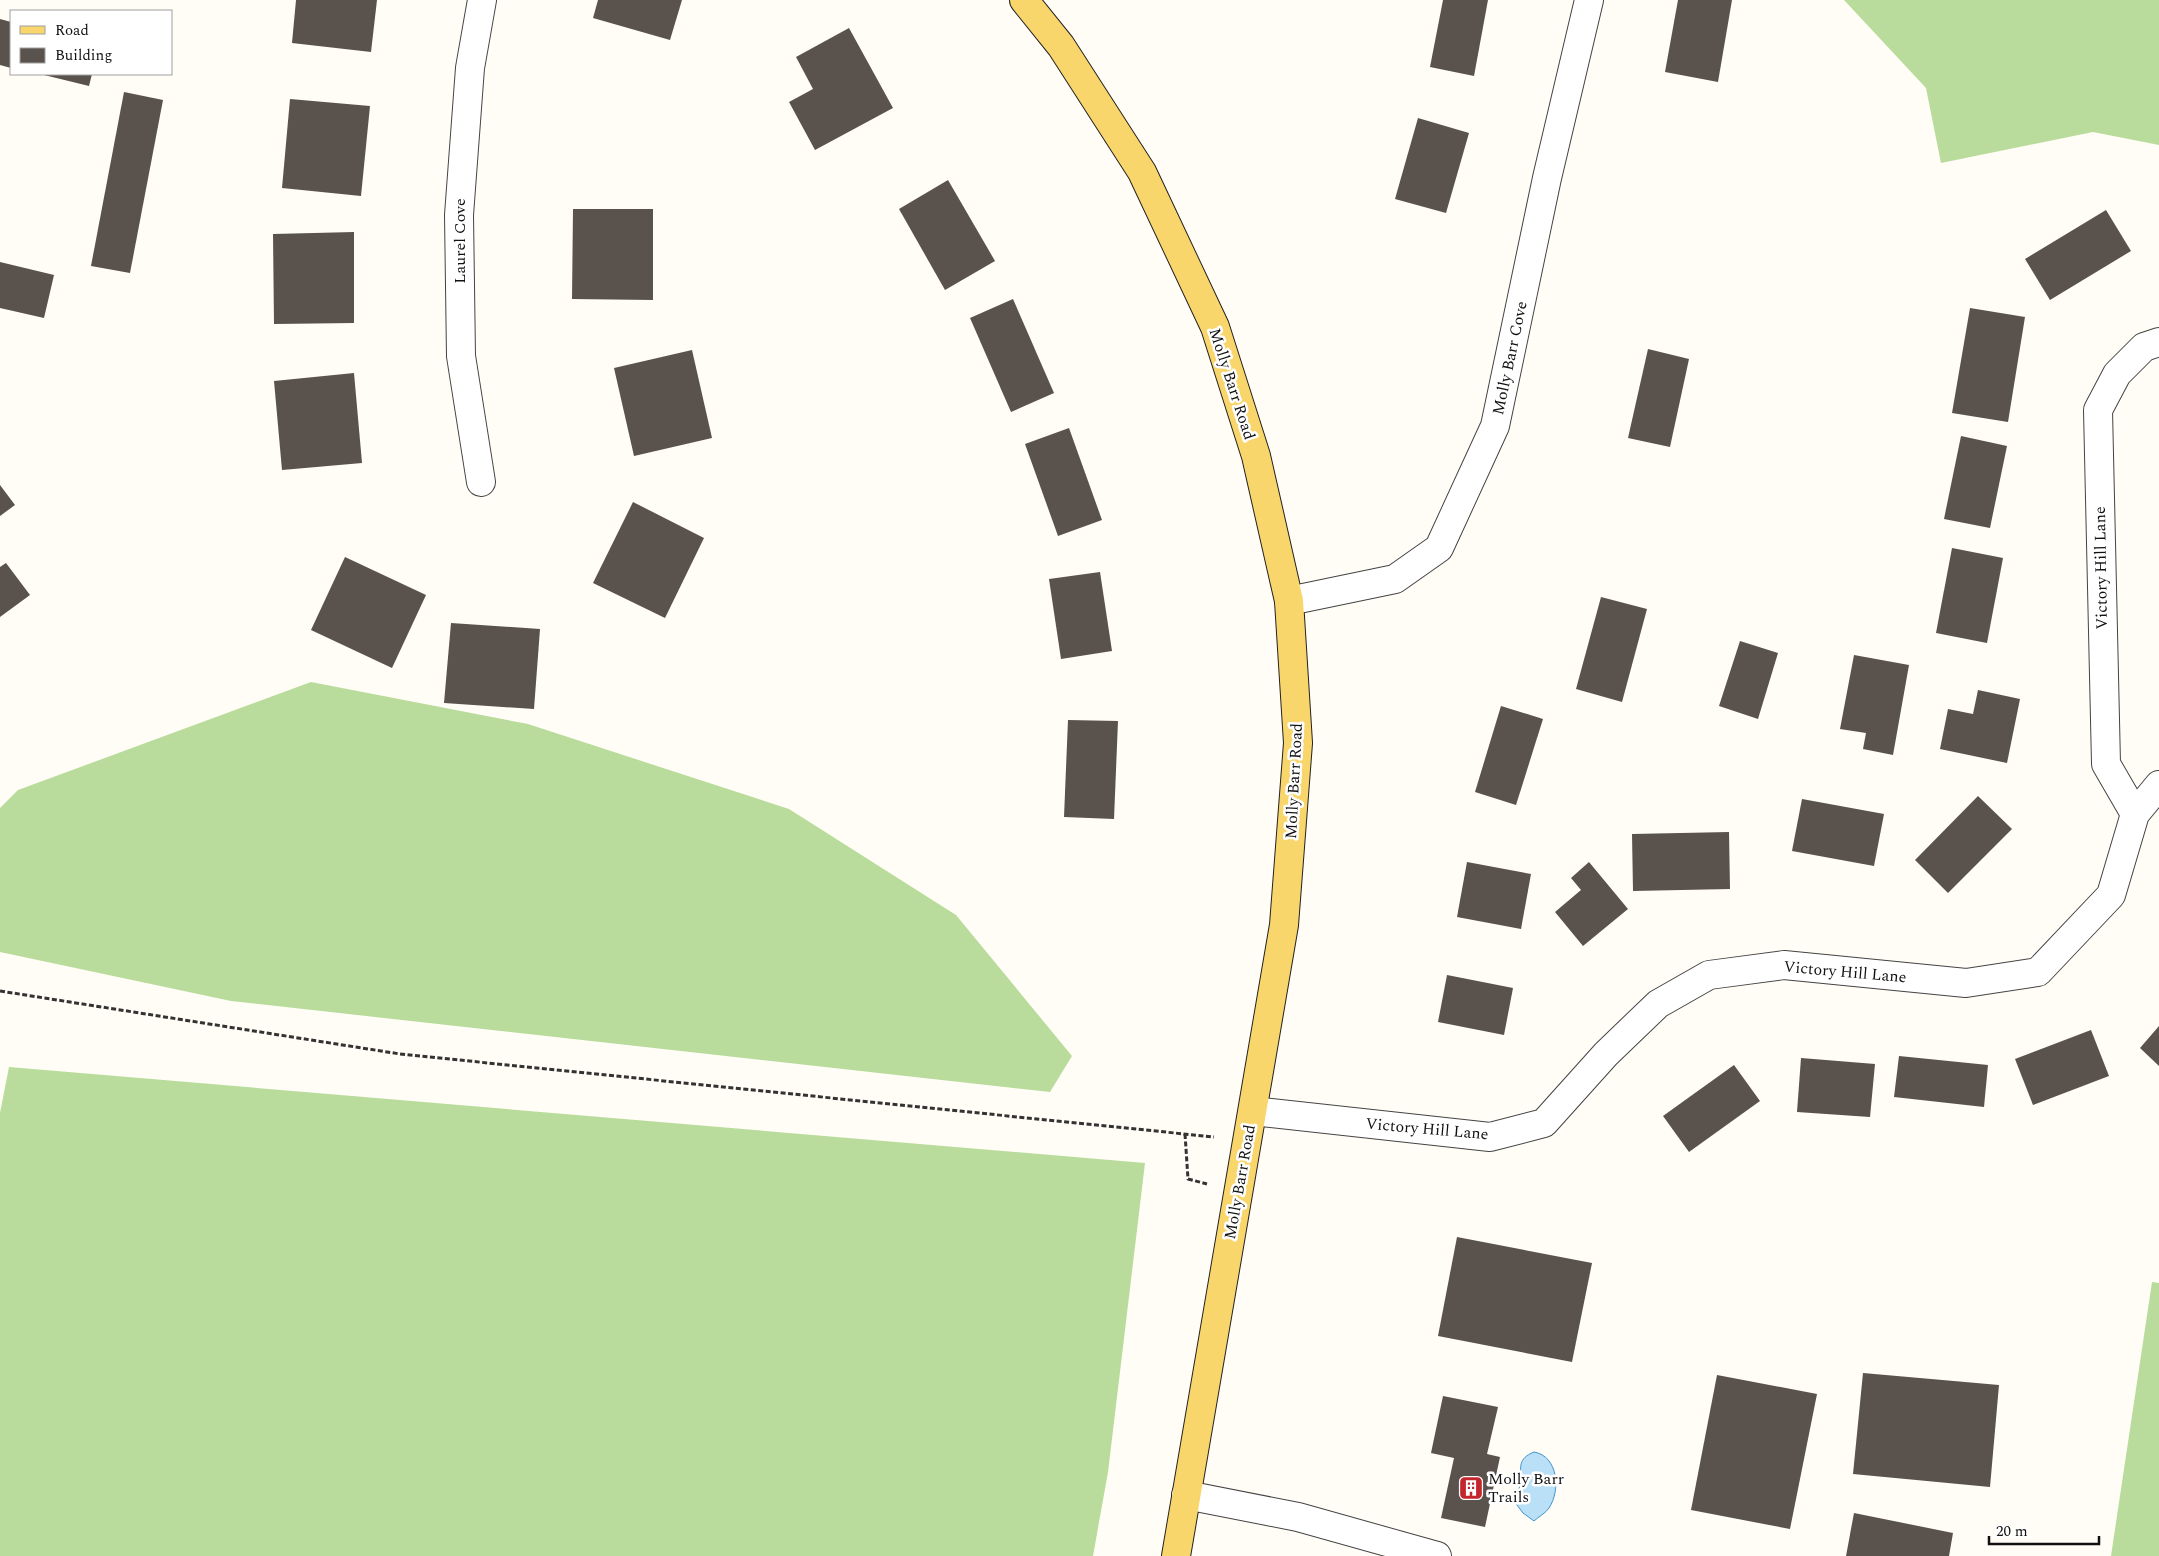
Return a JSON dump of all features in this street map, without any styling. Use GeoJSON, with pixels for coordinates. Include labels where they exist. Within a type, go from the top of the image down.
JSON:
{"type":"FeatureCollection","features":[{"type":"Feature","properties":{"kind":"main road","name":"Molly Barr Road"},"geometry":{"type":"LineString","coordinates":[[1024,0],[1061,46],[1142,172],[1215,327],[1256,456],[1289,600],[1298,743],[1284,925],[1176,1556]]}},
{"type":"Feature","properties":{"kind":"street","name":"Laurel Cove"},"geometry":{"type":"LineString","coordinates":[[481,482],[461,356],[459,215],[470,68],[482,0]]}},
{"type":"Feature","properties":{"kind":"street","name":"Molly Barr Cove"},"geometry":{"type":"LineString","coordinates":[[1289,600],[1394,579],[1439,548],[1495,426],[1548,178],[1589,0]]}},
{"type":"Feature","properties":{"kind":"street","name":"Victory Hill Lane"},"geometry":{"type":"LineString","coordinates":[[2135,814],[2106,764],[2098,410],[2117,374],[2144,347],[2159,342]]}},
{"type":"Feature","properties":{"kind":"street","name":"Victory Hill Lane"},"geometry":{"type":"LineString","coordinates":[[1252,1111],[1490,1137],[1544,1123],[1606,1054],[1658,1004],[1709,974],[1784,965],[1966,982],[2038,972],[2111,895],[2135,814],[2159,785]]}},
{"type":"Feature","properties":{"kind":"street"},"geometry":{"type":"LineString","coordinates":[[1186,1496],[1298,1517],[1437,1556]]}},
{"type":"Feature","properties":{"kind":"path"},"geometry":{"type":"LineString","coordinates":[[0,991],[400,1054],[1247,1140]]}},
{"type":"Feature","properties":{"kind":"path"},"geometry":{"type":"LineString","coordinates":[[1185,1134],[1188,1179],[1201,1184],[1239,1189]]}},
{"type":"Feature","properties":{"kind":"green space"},"geometry":{"type":"Polygon","coordinates":[[[1844,0],[2159,0],[2159,145],[2093,132],[1941,163],[1926,88],[1844,0]]]}},
{"type":"Feature","properties":{"kind":"green space"},"geometry":{"type":"Polygon","coordinates":[[[311,682],[528,724],[789,809],[956,915],[1072,1056],[1050,1092],[231,1001],[0,952],[0,808],[18,790],[311,682]]]}},
{"type":"Feature","properties":{"kind":"green space"},"geometry":{"type":"Polygon","coordinates":[[[9,1067],[1145,1163],[1108,1472],[1093,1556],[0,1556],[0,1113],[9,1067]]]}},
{"type":"Feature","properties":{"kind":"green space"},"geometry":{"type":"Polygon","coordinates":[[[2152,1282],[2159,1283],[2159,1556],[2111,1556],[2152,1282]]]}},
{"type":"Feature","properties":{"kind":"water"},"geometry":{"type":"Polygon","coordinates":[[[1534,1452],[1548,1460],[1555,1475],[1556,1483],[1553,1501],[1549,1508],[1534,1521],[1523,1513],[1514,1501],[1521,1482],[1522,1461],[1534,1452]]]}},
{"type":"Feature","properties":{"kind":"building"},"geometry":{"type":"Polygon","coordinates":[[[296,0],[377,0],[371,52],[292,43],[296,0]]]}},
{"type":"Feature","properties":{"kind":"building"},"geometry":{"type":"Polygon","coordinates":[[[598,0],[682,0],[670,40],[593,18],[598,0]]]}},
{"type":"Feature","properties":{"kind":"building"},"geometry":{"type":"Polygon","coordinates":[[[1443,0],[1488,0],[1474,76],[1430,67],[1443,0]]]}},
{"type":"Feature","properties":{"kind":"building"},"geometry":{"type":"Polygon","coordinates":[[[1678,0],[1732,0],[1718,82],[1665,72],[1678,0]]]}},
{"type":"Feature","properties":{"kind":"building"},"geometry":{"type":"Polygon","coordinates":[[[0,19],[10,22],[10,68],[0,65],[0,19]]]}},
{"type":"Feature","properties":{"kind":"building"},"geometry":{"type":"Polygon","coordinates":[[[849,28],[893,108],[815,150],[789,102],[813,89],[796,57],[849,28]]]}},
{"type":"Feature","properties":{"kind":"building"},"geometry":{"type":"Polygon","coordinates":[[[44,75],[92,75],[89,86],[44,75]]]}},
{"type":"Feature","properties":{"kind":"building"},"geometry":{"type":"Polygon","coordinates":[[[124,92],[163,100],[130,273],[91,266],[124,92]]]}},
{"type":"Feature","properties":{"kind":"building"},"geometry":{"type":"Polygon","coordinates":[[[290,99],[370,106],[361,196],[282,188],[290,99]]]}},
{"type":"Feature","properties":{"kind":"building"},"geometry":{"type":"Polygon","coordinates":[[[1418,118],[1469,133],[1446,213],[1395,199],[1418,118]]]}},
{"type":"Feature","properties":{"kind":"building"},"geometry":{"type":"Polygon","coordinates":[[[948,180],[995,261],[945,290],[899,209],[948,180]]]}},
{"type":"Feature","properties":{"kind":"building"},"geometry":{"type":"Polygon","coordinates":[[[573,209],[653,209],[653,300],[572,299],[573,209]]]}},
{"type":"Feature","properties":{"kind":"building"},"geometry":{"type":"Polygon","coordinates":[[[2106,210],[2131,251],[2050,300],[2025,259],[2106,210]]]}},
{"type":"Feature","properties":{"kind":"building"},"geometry":{"type":"Polygon","coordinates":[[[354,232],[354,323],[274,324],[273,234],[354,232]]]}},
{"type":"Feature","properties":{"kind":"building"},"geometry":{"type":"Polygon","coordinates":[[[0,262],[54,275],[44,318],[0,308],[0,262]]]}},
{"type":"Feature","properties":{"kind":"building"},"geometry":{"type":"Polygon","coordinates":[[[1013,299],[1054,393],[1011,412],[970,318],[1013,299]]]}},
{"type":"Feature","properties":{"kind":"building"},"geometry":{"type":"Polygon","coordinates":[[[1970,308],[2025,317],[2008,422],[1952,413],[1970,308]]]}},
{"type":"Feature","properties":{"kind":"building"},"geometry":{"type":"Polygon","coordinates":[[[1648,349],[1689,359],[1670,447],[1628,438],[1648,349]]]}},
{"type":"Feature","properties":{"kind":"building"},"geometry":{"type":"Polygon","coordinates":[[[692,350],[712,438],[634,456],[614,368],[692,350]]]}},
{"type":"Feature","properties":{"kind":"building"},"geometry":{"type":"Polygon","coordinates":[[[354,373],[362,463],[282,470],[274,381],[354,373]]]}},
{"type":"Feature","properties":{"kind":"building"},"geometry":{"type":"Polygon","coordinates":[[[1069,428],[1102,520],[1058,536],[1025,444],[1069,428]]]}},
{"type":"Feature","properties":{"kind":"building"},"geometry":{"type":"Polygon","coordinates":[[[1961,436],[2007,446],[1990,528],[1944,519],[1961,436]]]}},
{"type":"Feature","properties":{"kind":"building"},"geometry":{"type":"Polygon","coordinates":[[[0,485],[15,505],[0,516],[0,485]]]}},
{"type":"Feature","properties":{"kind":"building"},"geometry":{"type":"Polygon","coordinates":[[[633,502],[704,538],[665,618],[593,583],[633,502]]]}},
{"type":"Feature","properties":{"kind":"building"},"geometry":{"type":"Polygon","coordinates":[[[1952,548],[2003,558],[1987,643],[1936,633],[1952,548]]]}},
{"type":"Feature","properties":{"kind":"building"},"geometry":{"type":"Polygon","coordinates":[[[345,557],[426,595],[392,668],[311,630],[345,557]]]}},
{"type":"Feature","properties":{"kind":"building"},"geometry":{"type":"Polygon","coordinates":[[[6,563],[30,595],[0,617],[0,567],[6,563]]]}},
{"type":"Feature","properties":{"kind":"building"},"geometry":{"type":"Polygon","coordinates":[[[1100,572],[1112,651],[1061,659],[1049,579],[1100,572]]]}},
{"type":"Feature","properties":{"kind":"building"},"geometry":{"type":"Polygon","coordinates":[[[1601,597],[1647,609],[1622,702],[1576,689],[1601,597]]]}},
{"type":"Feature","properties":{"kind":"building"},"geometry":{"type":"Polygon","coordinates":[[[451,623],[540,629],[534,709],[444,703],[451,623]]]}},
{"type":"Feature","properties":{"kind":"building"},"geometry":{"type":"Polygon","coordinates":[[[1740,641],[1778,653],[1758,719],[1719,706],[1740,641]]]}},
{"type":"Feature","properties":{"kind":"building"},"geometry":{"type":"Polygon","coordinates":[[[1854,655],[1909,665],[1893,755],[1863,749],[1866,733],[1840,729],[1854,655]]]}},
{"type":"Feature","properties":{"kind":"building"},"geometry":{"type":"Polygon","coordinates":[[[1978,690],[2020,699],[2007,763],[1940,749],[1948,709],[1973,714],[1978,690]]]}},
{"type":"Feature","properties":{"kind":"building"},"geometry":{"type":"Polygon","coordinates":[[[1501,706],[1543,719],[1516,805],[1475,792],[1501,706]]]}},
{"type":"Feature","properties":{"kind":"building"},"geometry":{"type":"Polygon","coordinates":[[[1068,720],[1118,721],[1114,819],[1064,817],[1068,720]]]}},
{"type":"Feature","properties":{"kind":"building"},"geometry":{"type":"Polygon","coordinates":[[[1978,796],[2012,829],[1948,893],[1915,860],[1978,796]]]}},
{"type":"Feature","properties":{"kind":"building"},"geometry":{"type":"Polygon","coordinates":[[[1802,799],[1884,814],[1874,866],[1792,851],[1802,799]]]}},
{"type":"Feature","properties":{"kind":"building"},"geometry":{"type":"Polygon","coordinates":[[[1729,832],[1730,889],[1633,891],[1632,834],[1729,832]]]}},
{"type":"Feature","properties":{"kind":"building"},"geometry":{"type":"Polygon","coordinates":[[[1467,862],[1531,874],[1521,929],[1457,917],[1467,862]]]}},
{"type":"Feature","properties":{"kind":"building"},"geometry":{"type":"Polygon","coordinates":[[[1589,862],[1628,909],[1583,946],[1555,912],[1581,890],[1571,878],[1589,862]]]}},
{"type":"Feature","properties":{"kind":"building"},"geometry":{"type":"Polygon","coordinates":[[[1447,975],[1513,988],[1504,1035],[1438,1022],[1447,975]]]}},
{"type":"Feature","properties":{"kind":"building"},"geometry":{"type":"Polygon","coordinates":[[[2159,1026],[2159,1066],[2140,1048],[2159,1026]]]}},
{"type":"Feature","properties":{"kind":"building"},"geometry":{"type":"Polygon","coordinates":[[[2091,1030],[2109,1076],[2033,1105],[2015,1059],[2091,1030]]]}},
{"type":"Feature","properties":{"kind":"building"},"geometry":{"type":"Polygon","coordinates":[[[1899,1056],[1988,1065],[1984,1107],[1894,1097],[1899,1056]]]}},
{"type":"Feature","properties":{"kind":"building"},"geometry":{"type":"Polygon","coordinates":[[[1801,1058],[1875,1064],[1870,1117],[1797,1112],[1801,1058]]]}},
{"type":"Feature","properties":{"kind":"building"},"geometry":{"type":"Polygon","coordinates":[[[1734,1065],[1760,1101],[1689,1152],[1663,1116],[1734,1065]]]}},
{"type":"Feature","properties":{"kind":"building"},"geometry":{"type":"Polygon","coordinates":[[[1457,1237],[1592,1263],[1572,1362],[1438,1336],[1457,1237]]]}},
{"type":"Feature","properties":{"kind":"building"},"geometry":{"type":"Polygon","coordinates":[[[1863,1373],[1999,1385],[1990,1487],[1853,1474],[1863,1373]]]}},
{"type":"Feature","properties":{"kind":"building"},"geometry":{"type":"Polygon","coordinates":[[[1717,1375],[1817,1394],[1790,1529],[1691,1510],[1717,1375]]]}},
{"type":"Feature","properties":{"kind":"building","name":"Molly Barr Trails"},"geometry":{"type":"Polygon","coordinates":[[[1443,1396],[1498,1407],[1487,1454],[1500,1457],[1485,1527],[1441,1518],[1454,1458],[1431,1453],[1443,1396]]]}},
{"type":"Feature","properties":{"kind":"building"},"geometry":{"type":"Polygon","coordinates":[[[1854,1513],[1953,1533],[1949,1556],[1846,1556],[1854,1513]]]}},
{"type":"Feature","properties":{"kind":"place","name":"Molly Barr Trails"},"geometry":{"type":"Point","coordinates":[1471,1488]}}]}
